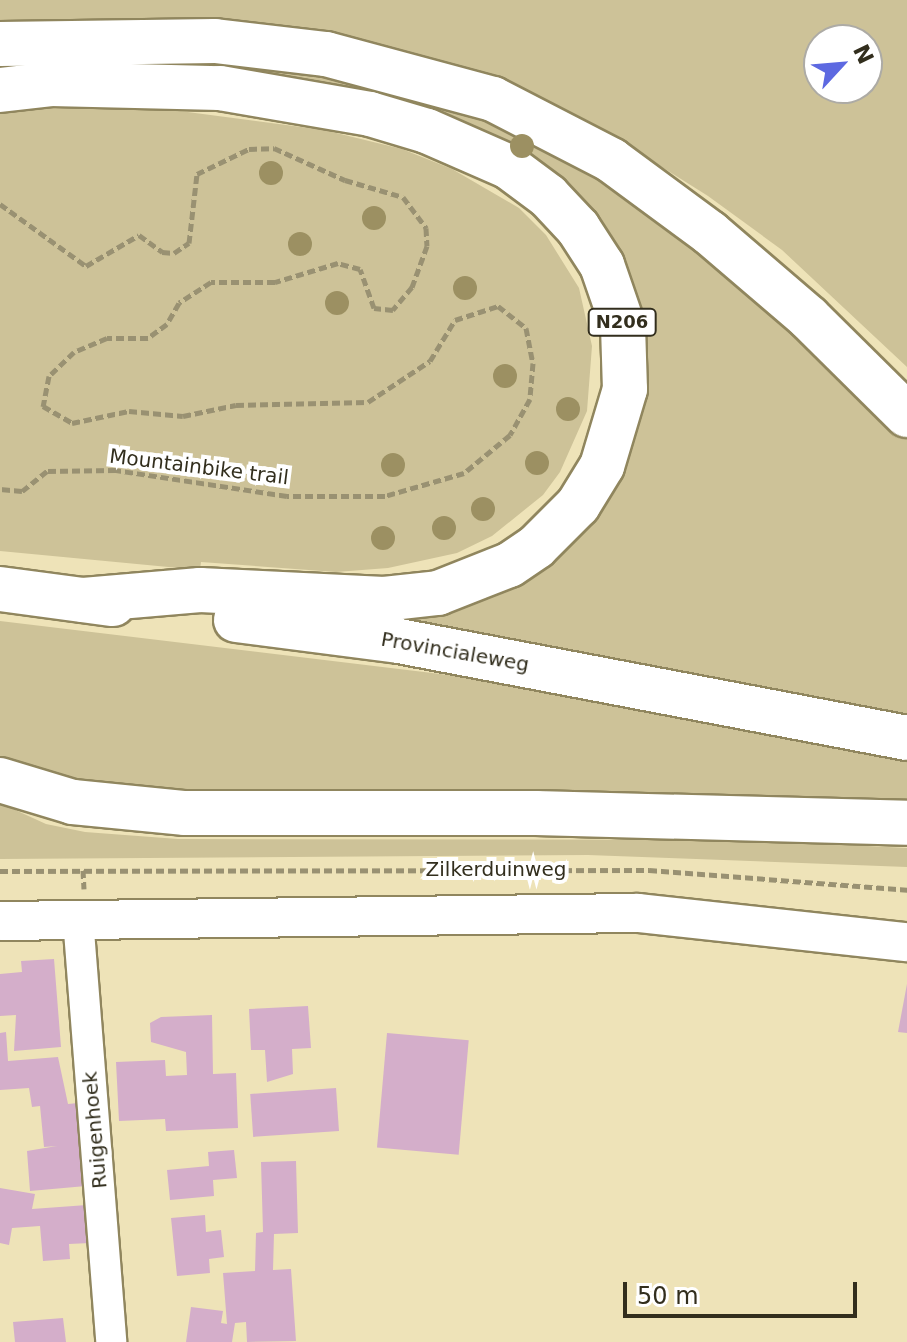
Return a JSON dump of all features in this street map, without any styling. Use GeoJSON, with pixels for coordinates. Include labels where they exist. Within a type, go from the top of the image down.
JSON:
{"type":"FeatureCollection","features":[{"type":"Feature","properties":{"kind":"main road"},"geometry":{"type":"LineString","coordinates":[[0,44],[215,41],[326,54],[493,99],[611,160],[710,233],[809,318],[907,415]]}},
{"type":"Feature","properties":{"kind":"main road","name":"N206"},"geometry":{"type":"LineString","coordinates":[[0,90],[105,83],[220,88],[370,114],[427,131],[509,167],[548,196],[578,228],[602,265],[623,326],[625,389],[602,466],[578,505],[536,547],[509,565],[438,593],[384,599],[200,590],[83,600]]}},
{"type":"Feature","properties":{"kind":"main road","name":"Provincialeweg"},"geometry":{"type":"LineString","coordinates":[[0,589],[399,641],[907,738]]}},
{"type":"Feature","properties":{"kind":"main road"},"geometry":{"type":"LineString","coordinates":[[0,780],[73,802],[130,810],[536,813],[907,823]]}},
{"type":"Feature","properties":{"kind":"street"},"geometry":{"type":"LineString","coordinates":[[0,921],[638,913],[907,942]]}},
{"type":"Feature","properties":{"kind":"street","name":"Ruigenhoek"},"geometry":{"type":"LineString","coordinates":[[86,920],[79,931],[111,1342]]}},
{"type":"Feature","properties":{"kind":"path","name":"Mountainbike trail"},"geometry":{"type":"LineString","coordinates":[[0,204],[86,266],[139,235],[162,252],[174,253],[189,243],[197,174],[249,149],[274,148],[345,180],[403,197],[426,228],[427,246],[412,287],[393,310],[374,308],[360,269],[338,263],[275,282],[211,282],[179,303],[167,324],[148,338],[107,338],[74,352],[49,376],[43,406],[72,423],[129,411],[183,416],[236,405],[368,402],[430,361],[455,320],[498,306],[526,328],[533,363],[530,399],[510,435],[464,473],[385,496],[287,496],[116,470],[47,471],[31,487],[0,489]]}},
{"type":"Feature","properties":{"kind":"path","name":"Zilkerduinweg"},"geometry":{"type":"LineString","coordinates":[[0,871],[649,870],[907,890]]}},
{"type":"Feature","properties":{"kind":"shaded area"},"geometry":{"type":"Polygon","coordinates":[[[0,0],[907,0],[907,367],[782,250],[708,196],[630,147],[549,107],[0,24],[0,0]]]}},
{"type":"Feature","properties":{"kind":"shaded area"},"geometry":{"type":"Polygon","coordinates":[[[262,63],[390,87],[527,132],[686,232],[907,426],[907,714],[594,654],[323,610],[524,565],[633,390],[568,203],[261,84],[262,63]]]}},
{"type":"Feature","properties":{"kind":"shaded area"},"geometry":{"type":"Polygon","coordinates":[[[0,107],[180,111],[324,130],[402,149],[452,169],[519,208],[546,235],[579,288],[592,346],[587,411],[560,472],[543,495],[492,536],[457,553],[388,568],[336,572],[201,562],[200,570],[0,551],[0,107]]]}},
{"type":"Feature","properties":{"kind":"shaded area"},"geometry":{"type":"Polygon","coordinates":[[[0,621],[457,676],[907,761],[907,813],[174,802],[0,771],[0,621]]]}},
{"type":"Feature","properties":{"kind":"shaded area"},"geometry":{"type":"Polygon","coordinates":[[[0,803],[46,824],[85,832],[178,839],[751,840],[907,848],[907,867],[588,855],[0,859],[0,803]]]}},
{"type":"Feature","properties":{"kind":"building"},"geometry":{"type":"Polygon","coordinates":[[[54,959],[61,1047],[14,1051],[16,1015],[0,1016],[0,974],[22,972],[21,961],[54,959]]]}},
{"type":"Feature","properties":{"kind":"building"},"geometry":{"type":"Polygon","coordinates":[[[907,984],[907,1033],[898,1032],[907,984]]]}},
{"type":"Feature","properties":{"kind":"building"},"geometry":{"type":"Polygon","coordinates":[[[308,1006],[311,1048],[292,1049],[293,1074],[267,1082],[265,1050],[251,1050],[249,1009],[308,1006]]]}},
{"type":"Feature","properties":{"kind":"building"},"geometry":{"type":"Polygon","coordinates":[[[212,1015],[213,1074],[236,1073],[238,1128],[166,1131],[165,1119],[119,1121],[116,1062],[165,1060],[166,1076],[187,1075],[186,1052],[151,1042],[150,1023],[161,1017],[212,1015]]]}},
{"type":"Feature","properties":{"kind":"building"},"geometry":{"type":"Polygon","coordinates":[[[6,1032],[8,1061],[58,1057],[68,1104],[78,1103],[86,1186],[30,1191],[27,1151],[57,1146],[44,1147],[40,1106],[32,1107],[29,1088],[0,1090],[0,1033],[6,1032]]]}},
{"type":"Feature","properties":{"kind":"building"},"geometry":{"type":"Polygon","coordinates":[[[387,1033],[469,1040],[459,1155],[377,1148],[387,1033]]]}},
{"type":"Feature","properties":{"kind":"building"},"geometry":{"type":"Polygon","coordinates":[[[336,1088],[339,1131],[253,1137],[250,1094],[336,1088]]]}},
{"type":"Feature","properties":{"kind":"building"},"geometry":{"type":"Polygon","coordinates":[[[234,1150],[237,1178],[213,1180],[214,1196],[170,1200],[167,1170],[209,1166],[208,1152],[234,1150]]]}},
{"type":"Feature","properties":{"kind":"building"},"geometry":{"type":"Polygon","coordinates":[[[296,1161],[298,1233],[274,1234],[273,1270],[291,1269],[296,1341],[247,1342],[246,1322],[235,1323],[232,1342],[186,1342],[191,1307],[223,1311],[221,1323],[227,1324],[223,1273],[255,1271],[256,1233],[263,1232],[261,1162],[296,1161]]]}},
{"type":"Feature","properties":{"kind":"building"},"geometry":{"type":"Polygon","coordinates":[[[0,1188],[35,1194],[32,1209],[87,1205],[90,1243],[69,1244],[70,1259],[43,1261],[40,1226],[12,1228],[9,1245],[0,1243],[0,1188]]]}},
{"type":"Feature","properties":{"kind":"building"},"geometry":{"type":"Polygon","coordinates":[[[205,1215],[206,1232],[221,1230],[224,1257],[209,1259],[210,1273],[177,1276],[171,1218],[205,1215]]]}},
{"type":"Feature","properties":{"kind":"building"},"geometry":{"type":"Polygon","coordinates":[[[63,1318],[66,1342],[15,1342],[13,1322],[63,1318]]]}}]}
